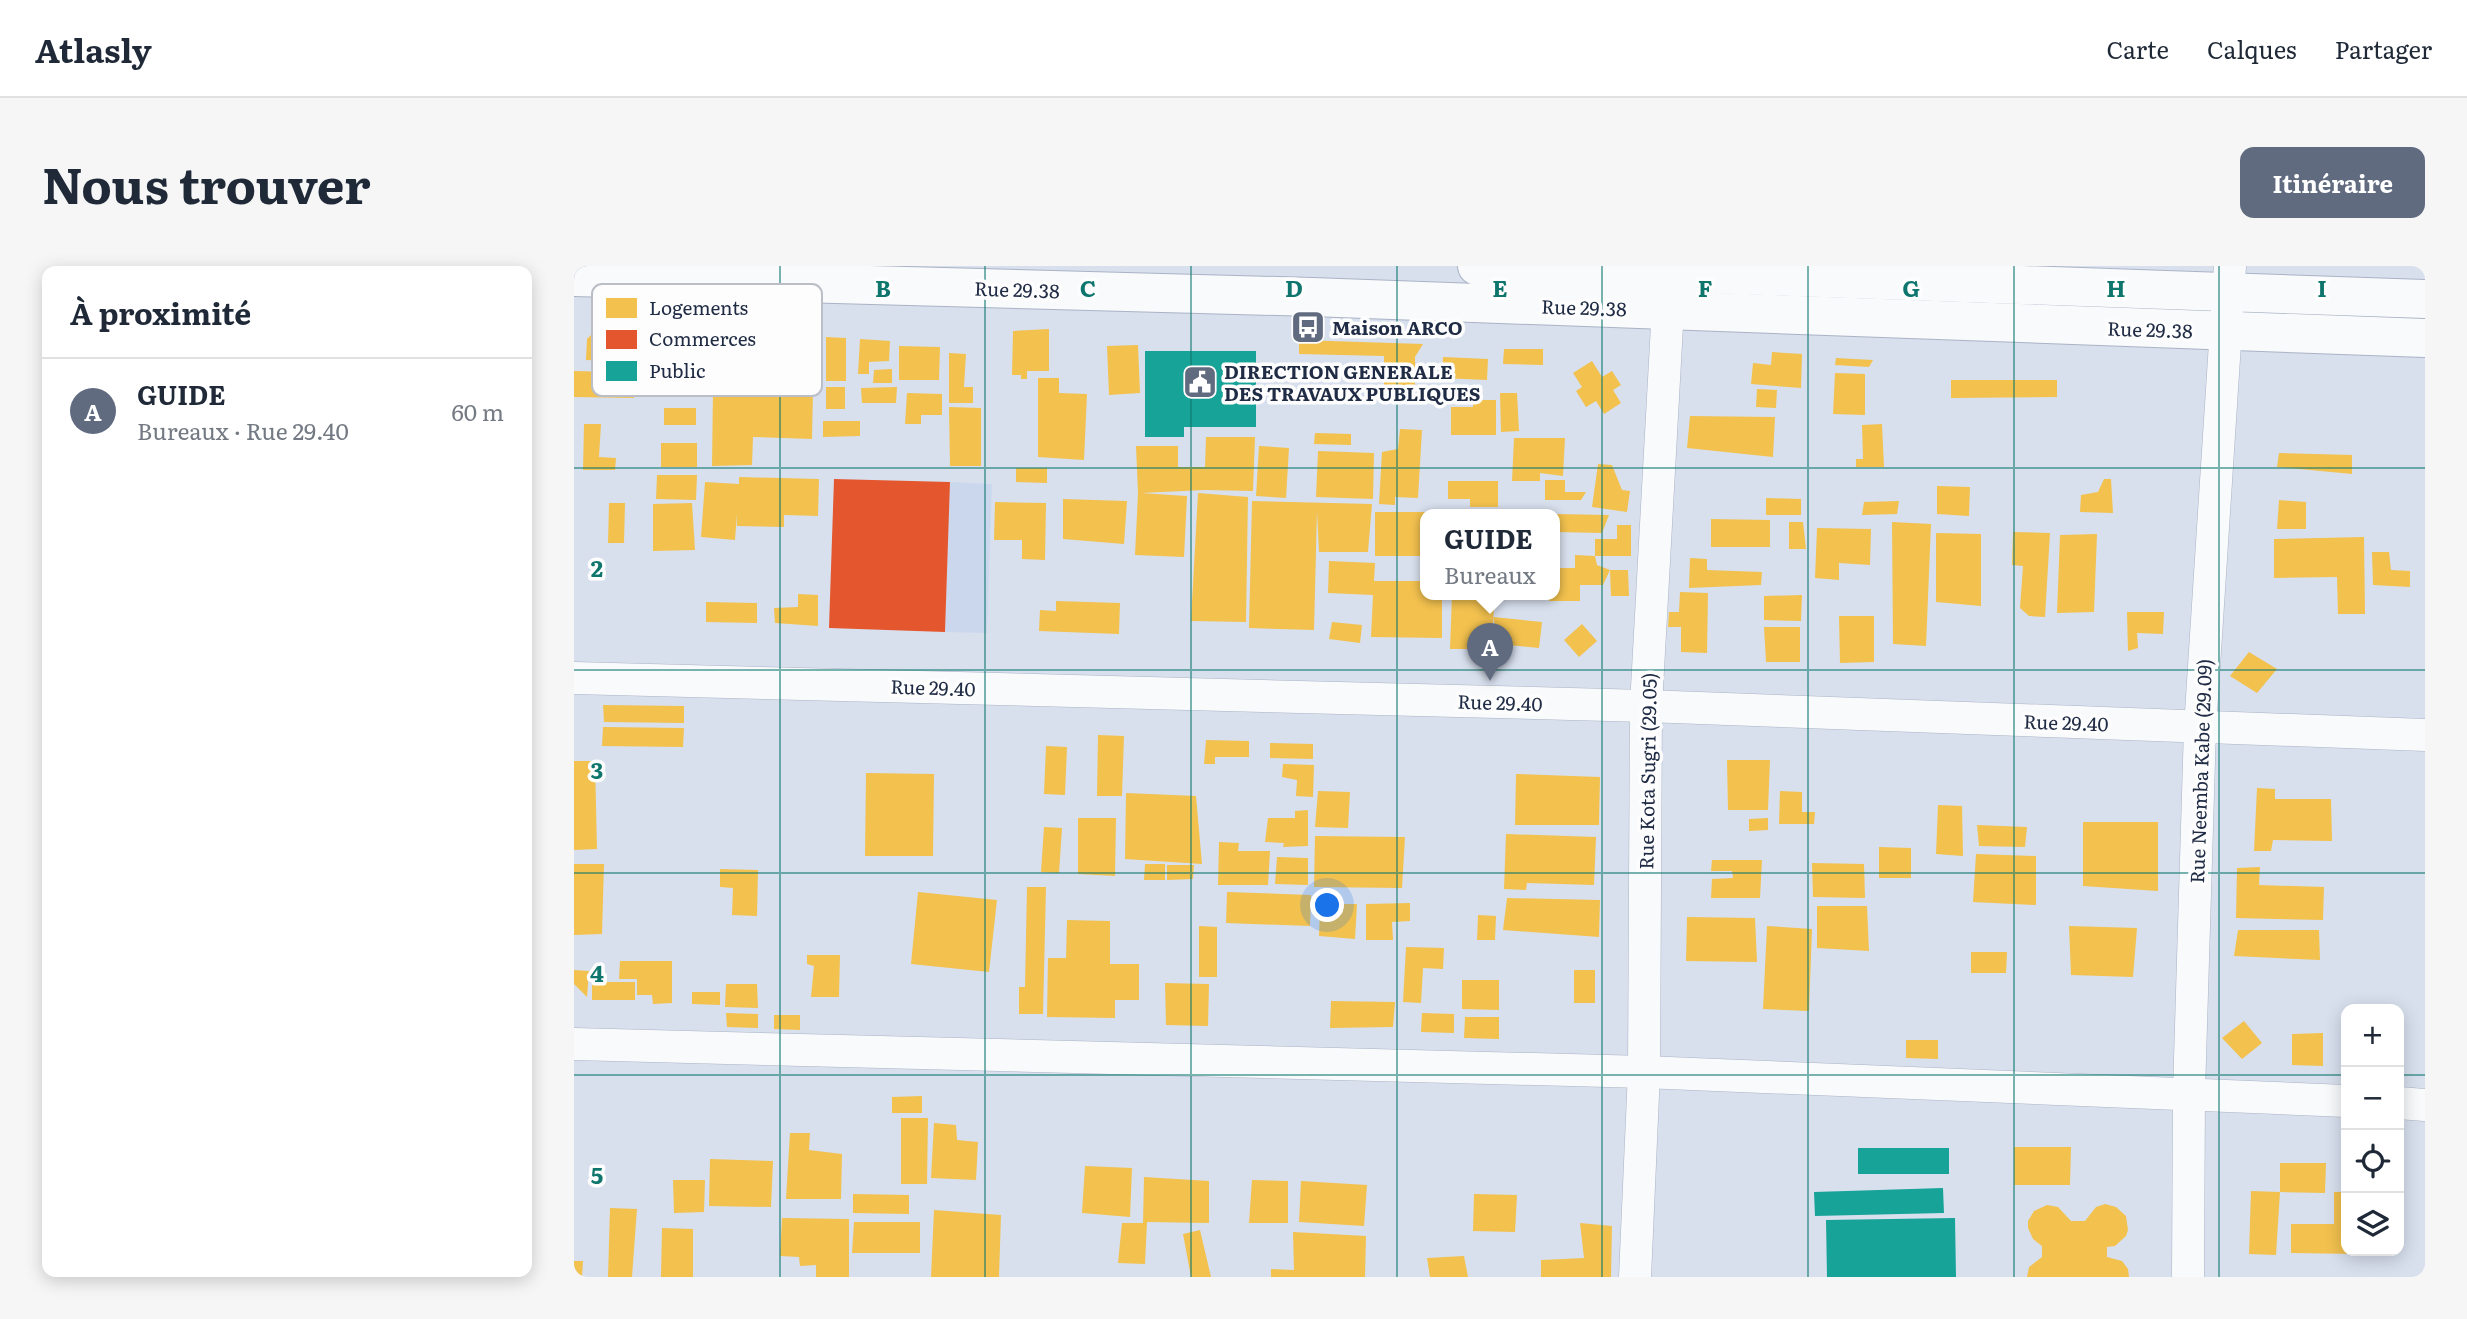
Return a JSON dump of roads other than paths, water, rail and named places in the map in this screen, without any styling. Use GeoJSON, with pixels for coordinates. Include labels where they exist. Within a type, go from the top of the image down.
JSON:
{"type":"FeatureCollection","features":[{"type":"Feature","properties":{"kind":"main road","name":"Rue 29.38"},"geometry":{"type":"LineString","coordinates":[[1477,266],[2226,332],[2425,338]]}},
{"type":"Feature","properties":{"kind":"main road","name":"Rue 29.38"},"geometry":{"type":"LineString","coordinates":[[574,277],[1669,283],[2230,278],[2425,299]]}},
{"type":"Feature","properties":{"kind":"street","name":"Rue Neemba Kabe (29.09)"},"geometry":{"type":"LineString","coordinates":[[2188,1277],[2189,1093],[2200,728],[2230,278]]}},
{"type":"Feature","properties":{"kind":"street","name":"Rue Kota Sugri (29.05)"},"geometry":{"type":"LineString","coordinates":[[1636,1277],[1644,1072],[1646,706],[1669,283]]}},
{"type":"Feature","properties":{"kind":"street","name":"Rue 29.40"},"geometry":{"type":"LineString","coordinates":[[574,678],[1646,706],[2425,736]]}},
{"type":"Feature","properties":{"kind":"street"},"geometry":{"type":"LineString","coordinates":[[574,1044],[1644,1072],[2341,1101]]}},
{"type":"Feature","properties":{"kind":"street"},"geometry":{"type":"LineString","coordinates":[[2404,1103],[2425,1105]]}},
{"type":"Feature","properties":{"kind":"place","name":"Maison ARCO"},"geometry":{"type":"Point","coordinates":[1308,327]}},
{"type":"Feature","properties":{"kind":"place","name":"DIRECTION GENERALE DES TRAVAUX PUBLIQUES"},"geometry":{"type":"Point","coordinates":[1200,382]}},
{"type":"Feature","properties":{"kind":"place","name":"GUIDE"},"geometry":{"type":"Point","coordinates":[1490,681]}}]}
